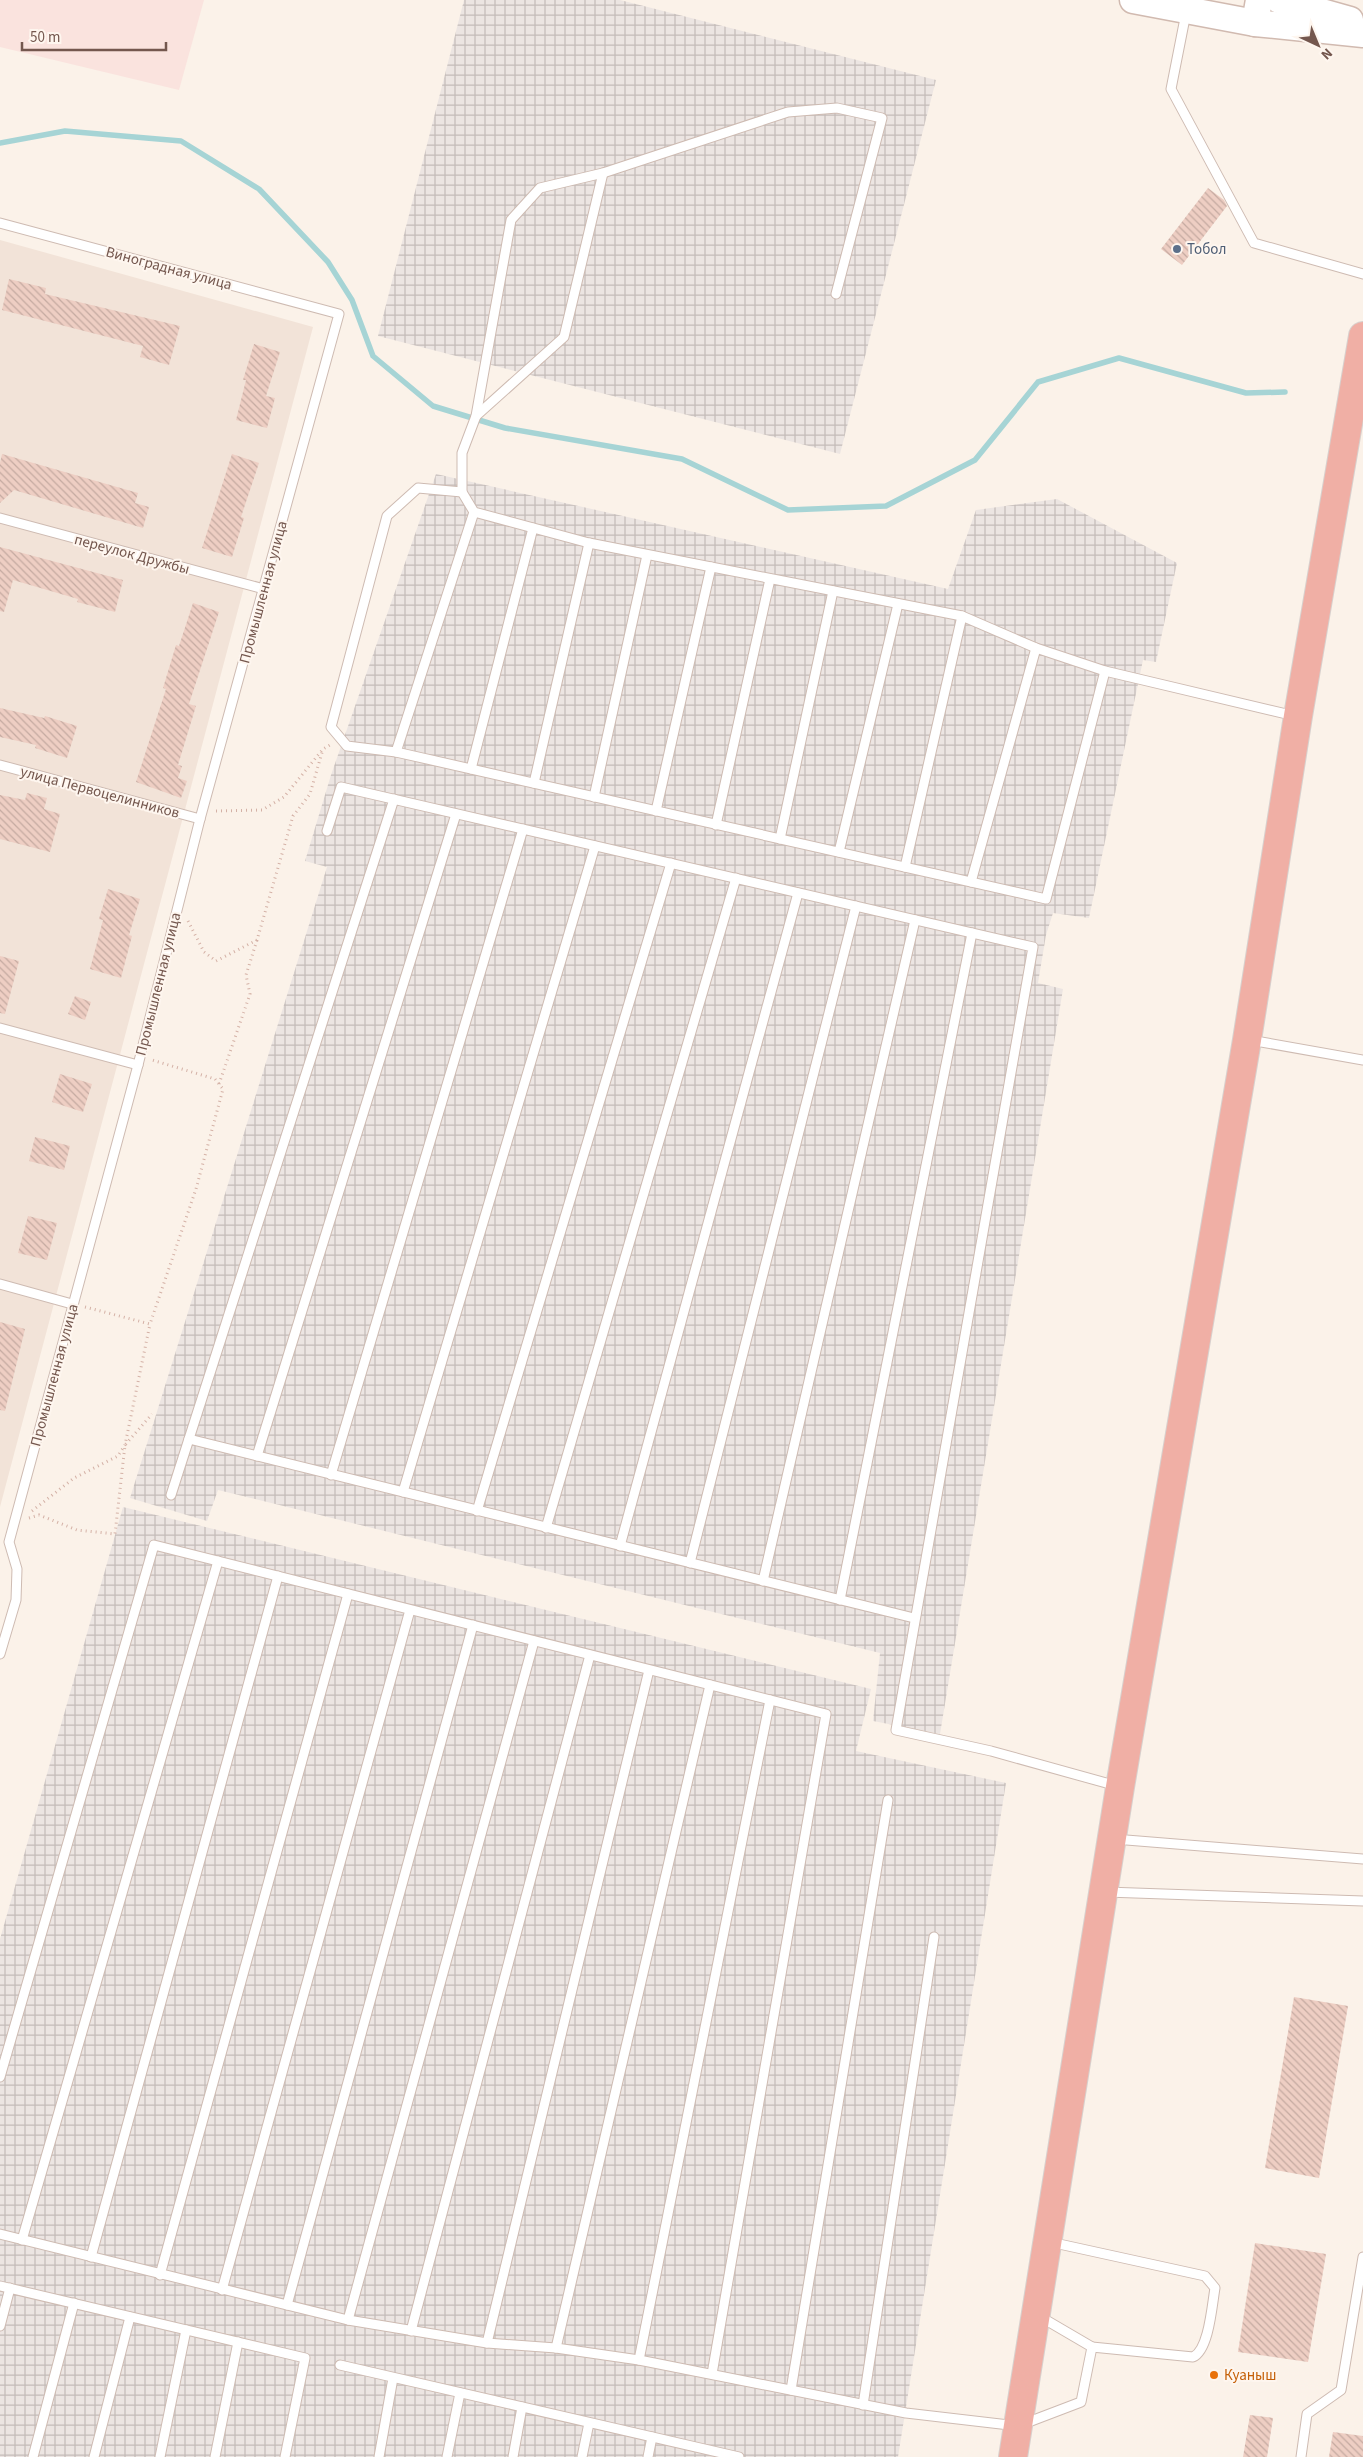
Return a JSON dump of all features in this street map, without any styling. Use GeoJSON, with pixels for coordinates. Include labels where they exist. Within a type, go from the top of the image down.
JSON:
{"type":"FeatureCollection","features":[{"type":"Feature","properties":{"kind":"highway"},"geometry":{"type":"LineString","coordinates":[[1013,2457],[1111,1839],[1247,1040],[1298,716],[1363,336]]}},
{"type":"Feature","properties":{"kind":"main road"},"geometry":{"type":"LineString","coordinates":[[1133,0],[1187,10],[1257,11],[1363,34]]}},
{"type":"Feature","properties":{"kind":"main road"},"geometry":{"type":"LineString","coordinates":[[1279,0],[1363,24]]}},
{"type":"Feature","properties":{"kind":"lane"},"geometry":{"type":"LineString","coordinates":[[1187,10],[1171,88],[1254,243],[1363,274]]}},
{"type":"Feature","properties":{"kind":"lane"},"geometry":{"type":"LineString","coordinates":[[836,294],[882,118],[837,108],[788,112],[603,173],[540,188],[512,220],[476,416],[462,453],[462,492],[474,512],[533,528],[589,543],[647,555],[962,616],[1036,648],[1105,671],[1298,716]]}},
{"type":"Feature","properties":{"kind":"lane"},"geometry":{"type":"LineString","coordinates":[[476,416],[564,337],[603,173]]}},
{"type":"Feature","properties":{"kind":"lane","name":"Виноградная улица"},"geometry":{"type":"LineString","coordinates":[[0,223],[339,314]]}},
{"type":"Feature","properties":{"kind":"lane","name":"Промышленная улица"},"geometry":{"type":"LineString","coordinates":[[0,1654],[16,1600],[17,1569],[5,1543],[139,1060],[201,815],[339,314]]}},
{"type":"Feature","properties":{"kind":"lane"},"geometry":{"type":"LineString","coordinates":[[462,492],[418,488],[387,516],[331,727],[347,746],[396,752],[1046,899],[1105,671]]}},
{"type":"Feature","properties":{"kind":"lane"},"geometry":{"type":"LineString","coordinates":[[396,752],[474,512]]}},
{"type":"Feature","properties":{"kind":"lane","name":"переулок Дружбы"},"geometry":{"type":"LineString","coordinates":[[0,518],[264,589]]}},
{"type":"Feature","properties":{"kind":"lane"},"geometry":{"type":"LineString","coordinates":[[470,769],[533,528]]}},
{"type":"Feature","properties":{"kind":"lane"},"geometry":{"type":"LineString","coordinates":[[534,783],[589,543]]}},
{"type":"Feature","properties":{"kind":"lane"},"geometry":{"type":"LineString","coordinates":[[594,797],[647,555]]}},
{"type":"Feature","properties":{"kind":"lane"},"geometry":{"type":"LineString","coordinates":[[656,811],[711,567]]}},
{"type":"Feature","properties":{"kind":"lane"},"geometry":{"type":"LineString","coordinates":[[716,825],[770,579]]}},
{"type":"Feature","properties":{"kind":"lane"},"geometry":{"type":"LineString","coordinates":[[780,839],[833,591]]}},
{"type":"Feature","properties":{"kind":"lane"},"geometry":{"type":"LineString","coordinates":[[838,852],[898,604]]}},
{"type":"Feature","properties":{"kind":"lane"},"geometry":{"type":"LineString","coordinates":[[905,867],[962,616]]}},
{"type":"Feature","properties":{"kind":"lane"},"geometry":{"type":"LineString","coordinates":[[971,882],[1036,648]]}},
{"type":"Feature","properties":{"kind":"lane","name":"улица Первоцелинников"},"geometry":{"type":"LineString","coordinates":[[0,765],[201,815]]}},
{"type":"Feature","properties":{"kind":"lane"},"geometry":{"type":"LineString","coordinates":[[327,831],[341,787],[1033,947],[914,1618],[896,1730],[991,1751],[1120,1787]]}},
{"type":"Feature","properties":{"kind":"lane"},"geometry":{"type":"LineString","coordinates":[[171,1495],[394,799]]}},
{"type":"Feature","properties":{"kind":"lane"},"geometry":{"type":"LineString","coordinates":[[257,1456],[456,814]]}},
{"type":"Feature","properties":{"kind":"lane"},"geometry":{"type":"LineString","coordinates":[[331,1474],[523,829]]}},
{"type":"Feature","properties":{"kind":"lane"},"geometry":{"type":"LineString","coordinates":[[403,1492],[595,846]]}},
{"type":"Feature","properties":{"kind":"lane"},"geometry":{"type":"LineString","coordinates":[[477,1511],[671,864]]}},
{"type":"Feature","properties":{"kind":"lane"},"geometry":{"type":"LineString","coordinates":[[546,1528],[736,878]]}},
{"type":"Feature","properties":{"kind":"lane"},"geometry":{"type":"LineString","coordinates":[[620,1546],[798,893]]}},
{"type":"Feature","properties":{"kind":"lane"},"geometry":{"type":"LineString","coordinates":[[690,1563],[856,906]]}},
{"type":"Feature","properties":{"kind":"lane"},"geometry":{"type":"LineString","coordinates":[[763,1581],[916,920]]}},
{"type":"Feature","properties":{"kind":"lane"},"geometry":{"type":"LineString","coordinates":[[840,1600],[972,933]]}},
{"type":"Feature","properties":{"kind":"lane"},"geometry":{"type":"LineString","coordinates":[[0,1028],[139,1060]]}},
{"type":"Feature","properties":{"kind":"lane"},"geometry":{"type":"LineString","coordinates":[[1247,1040],[1363,1060]]}},
{"type":"Feature","properties":{"kind":"lane"},"geometry":{"type":"LineString","coordinates":[[0,1284],[72,1304]]}},
{"type":"Feature","properties":{"kind":"lane"},"geometry":{"type":"LineString","coordinates":[[189,1440],[914,1618]]}},
{"type":"Feature","properties":{"kind":"lane"},"geometry":{"type":"LineString","coordinates":[[0,2077],[154,1545],[826,1714],[712,2374]]}},
{"type":"Feature","properties":{"kind":"lane"},"geometry":{"type":"LineString","coordinates":[[22,2240],[218,1561]]}},
{"type":"Feature","properties":{"kind":"lane"},"geometry":{"type":"LineString","coordinates":[[91,2257],[278,1576]]}},
{"type":"Feature","properties":{"kind":"lane"},"geometry":{"type":"LineString","coordinates":[[160,2275],[348,1594]]}},
{"type":"Feature","properties":{"kind":"lane"},"geometry":{"type":"LineString","coordinates":[[222,2290],[410,1610]]}},
{"type":"Feature","properties":{"kind":"lane"},"geometry":{"type":"LineString","coordinates":[[287,2305],[473,1626]]}},
{"type":"Feature","properties":{"kind":"lane"},"geometry":{"type":"LineString","coordinates":[[348,2320],[534,1641]]}},
{"type":"Feature","properties":{"kind":"lane"},"geometry":{"type":"LineString","coordinates":[[411,2330],[590,1655]]}},
{"type":"Feature","properties":{"kind":"lane"},"geometry":{"type":"LineString","coordinates":[[487,2343],[649,1670]]}},
{"type":"Feature","properties":{"kind":"lane"},"geometry":{"type":"LineString","coordinates":[[556,2348],[710,1685]]}},
{"type":"Feature","properties":{"kind":"lane"},"geometry":{"type":"LineString","coordinates":[[638,2360],[770,1700]]}},
{"type":"Feature","properties":{"kind":"lane"},"geometry":{"type":"LineString","coordinates":[[791,2390],[888,1800]]}},
{"type":"Feature","properties":{"kind":"lane"},"geometry":{"type":"LineString","coordinates":[[1111,1839],[1363,1858]]}},
{"type":"Feature","properties":{"kind":"lane"},"geometry":{"type":"LineString","coordinates":[[1103,1892],[1363,1901]]}},
{"type":"Feature","properties":{"kind":"lane"},"geometry":{"type":"LineString","coordinates":[[863,2404],[934,1937]]}},
{"type":"Feature","properties":{"kind":"lane"},"geometry":{"type":"LineString","coordinates":[[0,2234],[348,2320],[487,2343],[556,2348],[638,2360],[906,2413],[1018,2426],[1081,2402],[1092,2347]]}},
{"type":"Feature","properties":{"kind":"lane"},"geometry":{"type":"LineString","coordinates":[[1036,2314],[1092,2347],[1193,2357],[1202,2348],[1215,2288],[1205,2276],[1047,2241]]}},
{"type":"Feature","properties":{"kind":"lane"},"geometry":{"type":"LineString","coordinates":[[1300,2457],[1307,2414],[1340,2390],[1363,2257]]}},
{"type":"Feature","properties":{"kind":"lane"},"geometry":{"type":"LineString","coordinates":[[0,2286],[305,2358],[286,2457]]}},
{"type":"Feature","properties":{"kind":"lane"},"geometry":{"type":"LineString","coordinates":[[0,2326],[10,2288]]}},
{"type":"Feature","properties":{"kind":"lane"},"geometry":{"type":"LineString","coordinates":[[33,2457],[74,2303]]}},
{"type":"Feature","properties":{"kind":"lane"},"geometry":{"type":"LineString","coordinates":[[94,2457],[130,2316]]}},
{"type":"Feature","properties":{"kind":"lane"},"geometry":{"type":"LineString","coordinates":[[160,2457],[186,2330]]}},
{"type":"Feature","properties":{"kind":"lane"},"geometry":{"type":"LineString","coordinates":[[215,2457],[238,2342]]}},
{"type":"Feature","properties":{"kind":"lane"},"geometry":{"type":"LineString","coordinates":[[340,2365],[652,2437],[715,2454],[739,2457]]}},
{"type":"Feature","properties":{"kind":"lane"},"geometry":{"type":"LineString","coordinates":[[379,2457],[393,2378]]}},
{"type":"Feature","properties":{"kind":"lane"},"geometry":{"type":"LineString","coordinates":[[447,2457],[460,2393]]}},
{"type":"Feature","properties":{"kind":"lane"},"geometry":{"type":"LineString","coordinates":[[513,2457],[522,2407]]}},
{"type":"Feature","properties":{"kind":"lane"},"geometry":{"type":"LineString","coordinates":[[582,2457],[589,2423]]}},
{"type":"Feature","properties":{"kind":"lane"},"geometry":{"type":"LineString","coordinates":[[648,2457],[652,2437]]}},
{"type":"Feature","properties":{"kind":"path"},"geometry":{"type":"LineString","coordinates":[[201,815],[262,810],[284,797],[323,749],[341,739]]}},
{"type":"Feature","properties":{"kind":"path"},"geometry":{"type":"LineString","coordinates":[[219,1084],[250,994],[246,975],[293,816],[310,794],[323,749]]}},
{"type":"Feature","properties":{"kind":"path"},"geometry":{"type":"LineString","coordinates":[[179,902],[204,952],[216,961],[257,940]]}},
{"type":"Feature","properties":{"kind":"path"},"geometry":{"type":"LineString","coordinates":[[139,1060],[215,1079],[223,1089],[196,1188],[150,1324],[125,1445],[116,1534],[77,1530],[39,1515],[26,1517],[74,1478],[118,1456],[125,1445],[152,1414]]}},
{"type":"Feature","properties":{"kind":"path"},"geometry":{"type":"LineString","coordinates":[[72,1304],[150,1324]]}},
{"type":"Feature","properties":{"kind":"shaded area"},"geometry":{"type":"Polygon","coordinates":[[[0,0],[204,0],[179,90],[0,47],[0,0]]]}},
{"type":"Feature","properties":{"kind":"shaded area"},"geometry":{"type":"Polygon","coordinates":[[[464,0],[620,0],[936,80],[840,454],[378,336],[464,0]]]}},
{"type":"Feature","properties":{"kind":"shaded area"},"geometry":{"type":"Polygon","coordinates":[[[0,240],[313,327],[0,1507],[0,240]]]}},
{"type":"Feature","properties":{"kind":"shaded area"},"geometry":{"type":"Polygon","coordinates":[[[436,474],[948,589],[976,510],[1057,499],[1177,563],[1156,662],[1143,660],[1089,918],[1053,913],[1046,935],[1038,983],[1063,989],[940,1734],[873,1721],[880,1653],[218,1490],[207,1521],[130,1498],[327,867],[305,861],[331,775],[436,474]]]}},
{"type":"Feature","properties":{"kind":"shaded area"},"geometry":{"type":"Polygon","coordinates":[[[123,1507],[871,1689],[856,1751],[1006,1783],[898,2457],[0,2457],[0,1939],[123,1507]]]}},
{"type":"Feature","properties":{"kind":"building"},"geometry":{"type":"Polygon","coordinates":[[[1208,188],[1224,200],[1227,206],[1182,265],[1161,249],[1208,188]]]}},
{"type":"Feature","properties":{"kind":"building"},"geometry":{"type":"Polygon","coordinates":[[[9,279],[46,288],[45,294],[180,326],[169,365],[140,357],[143,346],[2,310],[9,279]]]}},
{"type":"Feature","properties":{"kind":"building"},"geometry":{"type":"Polygon","coordinates":[[[254,344],[280,352],[266,396],[275,398],[267,428],[236,420],[246,380],[243,380],[254,344]]]}},
{"type":"Feature","properties":{"kind":"building"},"geometry":{"type":"Polygon","coordinates":[[[2,454],[138,493],[135,503],[149,507],[143,528],[14,490],[0,503],[0,463],[2,454]]]}},
{"type":"Feature","properties":{"kind":"building"},"geometry":{"type":"Polygon","coordinates":[[[232,454],[259,463],[241,517],[244,518],[232,557],[202,548],[232,454]]]}},
{"type":"Feature","properties":{"kind":"building"},"geometry":{"type":"Polygon","coordinates":[[[0,547],[123,580],[115,612],[77,602],[78,599],[13,580],[4,612],[0,611],[0,547]]]}},
{"type":"Feature","properties":{"kind":"building"},"geometry":{"type":"Polygon","coordinates":[[[193,603],[219,612],[189,704],[196,706],[178,765],[182,766],[178,778],[187,781],[181,798],[136,782],[166,689],[163,688],[176,645],[179,646],[193,603]]]}},
{"type":"Feature","properties":{"kind":"building"},"geometry":{"type":"Polygon","coordinates":[[[0,708],[44,718],[45,716],[77,726],[67,758],[35,748],[36,745],[0,737],[0,708]]]}},
{"type":"Feature","properties":{"kind":"building"},"geometry":{"type":"Polygon","coordinates":[[[27,793],[47,798],[44,809],[60,814],[50,852],[0,839],[0,795],[25,800],[27,793]]]}},
{"type":"Feature","properties":{"kind":"building"},"geometry":{"type":"Polygon","coordinates":[[[108,889],[140,899],[129,935],[132,936],[121,978],[90,969],[103,920],[99,919],[108,889]]]}},
{"type":"Feature","properties":{"kind":"building"},"geometry":{"type":"Polygon","coordinates":[[[0,956],[19,961],[5,1014],[0,1013],[0,956]]]}},
{"type":"Feature","properties":{"kind":"building"},"geometry":{"type":"Polygon","coordinates":[[[75,996],[91,1002],[85,1020],[68,1014],[75,996]]]}},
{"type":"Feature","properties":{"kind":"building"},"geometry":{"type":"Polygon","coordinates":[[[60,1074],[92,1084],[83,1112],[52,1102],[60,1074]]]}},
{"type":"Feature","properties":{"kind":"building"},"geometry":{"type":"Polygon","coordinates":[[[35,1137],[70,1146],[64,1170],[29,1161],[35,1137]]]}},
{"type":"Feature","properties":{"kind":"building"},"geometry":{"type":"Polygon","coordinates":[[[28,1216],[57,1223],[47,1260],[18,1253],[28,1216]]]}},
{"type":"Feature","properties":{"kind":"building"},"geometry":{"type":"Polygon","coordinates":[[[0,1322],[25,1329],[5,1411],[0,1410],[0,1322]]]}},
{"type":"Feature","properties":{"kind":"building"},"geometry":{"type":"Polygon","coordinates":[[[1294,1997],[1348,2006],[1319,2178],[1265,2168],[1294,1997]]]}},
{"type":"Feature","properties":{"kind":"building"},"geometry":{"type":"Polygon","coordinates":[[[1255,2243],[1326,2254],[1308,2362],[1238,2352],[1255,2243]]]}},
{"type":"Feature","properties":{"kind":"building"},"geometry":{"type":"Polygon","coordinates":[[[1250,2415],[1273,2418],[1267,2457],[1243,2457],[1250,2415]]]}},
{"type":"Feature","properties":{"kind":"building"},"geometry":{"type":"Polygon","coordinates":[[[1333,2432],[1363,2436],[1363,2457],[1329,2457],[1333,2432]]]}},
{"type":"Feature","properties":{"kind":"waterway"},"geometry":{"type":"LineString","coordinates":[[0,143],[65,131],[181,141],[259,189],[328,262],[352,300],[373,356],[433,406],[505,428],[682,459],[788,510],[886,506],[975,460],[1038,382],[1119,358],[1246,393],[1285,392]]}},
{"type":"Feature","properties":{"kind":"place","name":"Тобол"},"geometry":{"type":"Point","coordinates":[1177,249]}},
{"type":"Feature","properties":{"kind":"place","name":"Куаныш"},"geometry":{"type":"Point","coordinates":[1214,2375]}}]}
